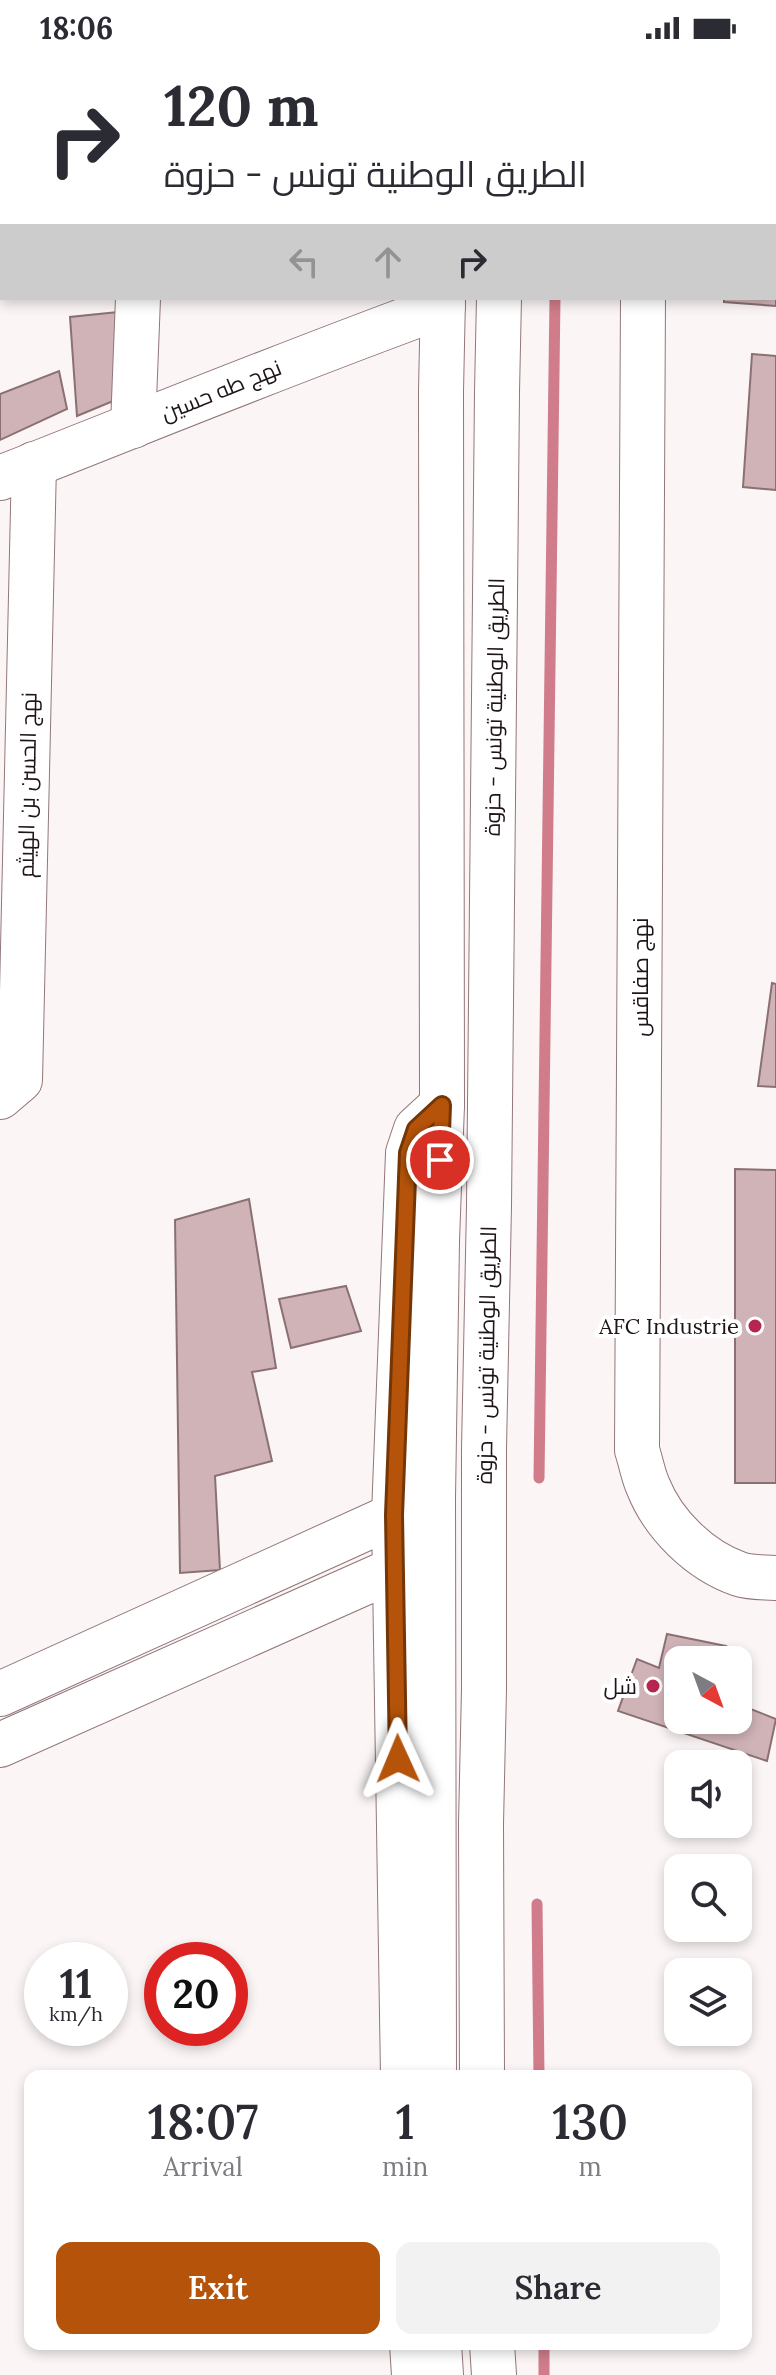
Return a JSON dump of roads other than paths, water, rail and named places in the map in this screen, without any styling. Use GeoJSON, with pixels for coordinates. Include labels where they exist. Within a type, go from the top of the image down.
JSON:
{"type":"FeatureCollection","features":[{"type":"Feature","properties":{"kind":"main road"},"geometry":{"type":"LineString","coordinates":[[133,426],[138,300]]}},
{"type":"Feature","properties":{"kind":"main road","name":"الطريق الوطنية تونس - حزوة"},"geometry":{"type":"LineString","coordinates":[[482,2070],[484,1448],[499,300]]}},
{"type":"Feature","properties":{"kind":"main road","name":"نهج صفاقس"},"geometry":{"type":"LineString","coordinates":[[643,300],[637,1450],[648,1486],[667,1521],[691,1545],[714,1562],[741,1575],[776,1578]]}},
{"type":"Feature","properties":{"kind":"main road"},"geometry":{"type":"LineString","coordinates":[[434,2070],[433,1498],[442,1105],[443,302]]}},
{"type":"Feature","properties":{"kind":"main road","name":"نهج طه حسين"},"geometry":{"type":"LineString","coordinates":[[17,471],[443,302]]}},
{"type":"Feature","properties":{"kind":"main road","name":"نهج الحسن بن الهيثم"},"geometry":{"type":"LineString","coordinates":[[0,1097],[20,1080],[13,796],[17,471]]}},
{"type":"Feature","properties":{"kind":"main road"},"geometry":{"type":"LineString","coordinates":[[403,2070],[394,1515],[408,1153],[416,1129],[442,1105]]}},
{"type":"Feature","properties":{"kind":"main road"},"geometry":{"type":"LineString","coordinates":[[0,1694],[433,1498]]}},
{"type":"Feature","properties":{"kind":"main road"},"geometry":{"type":"LineString","coordinates":[[0,1745],[435,1551]]}},
{"type":"Feature","properties":{"kind":"main road"},"geometry":{"type":"LineString","coordinates":[[412,2350],[414,2375]]}},
{"type":"Feature","properties":{"kind":"main road"},"geometry":{"type":"LineString","coordinates":[[439,2350],[441,2375]]}},
{"type":"Feature","properties":{"kind":"main road"},"geometry":{"type":"LineString","coordinates":[[492,2350],[494,2375]]}},
{"type":"Feature","properties":{"kind":"waterway"},"geometry":{"type":"LineString","coordinates":[[539,1478],[555,300]]}},
{"type":"Feature","properties":{"kind":"waterway"},"geometry":{"type":"LineString","coordinates":[[537,1904],[539,2070]]}},
{"type":"Feature","properties":{"kind":"waterway"},"geometry":{"type":"LineString","coordinates":[[544,2350],[544,2375]]}},
{"type":"Feature","properties":{"kind":"place","name":"AFC Industrie"},"geometry":{"type":"Point","coordinates":[755,1326]}},
{"type":"Feature","properties":{"kind":"place","name":"شل"},"geometry":{"type":"Point","coordinates":[653,1686]}}]}
